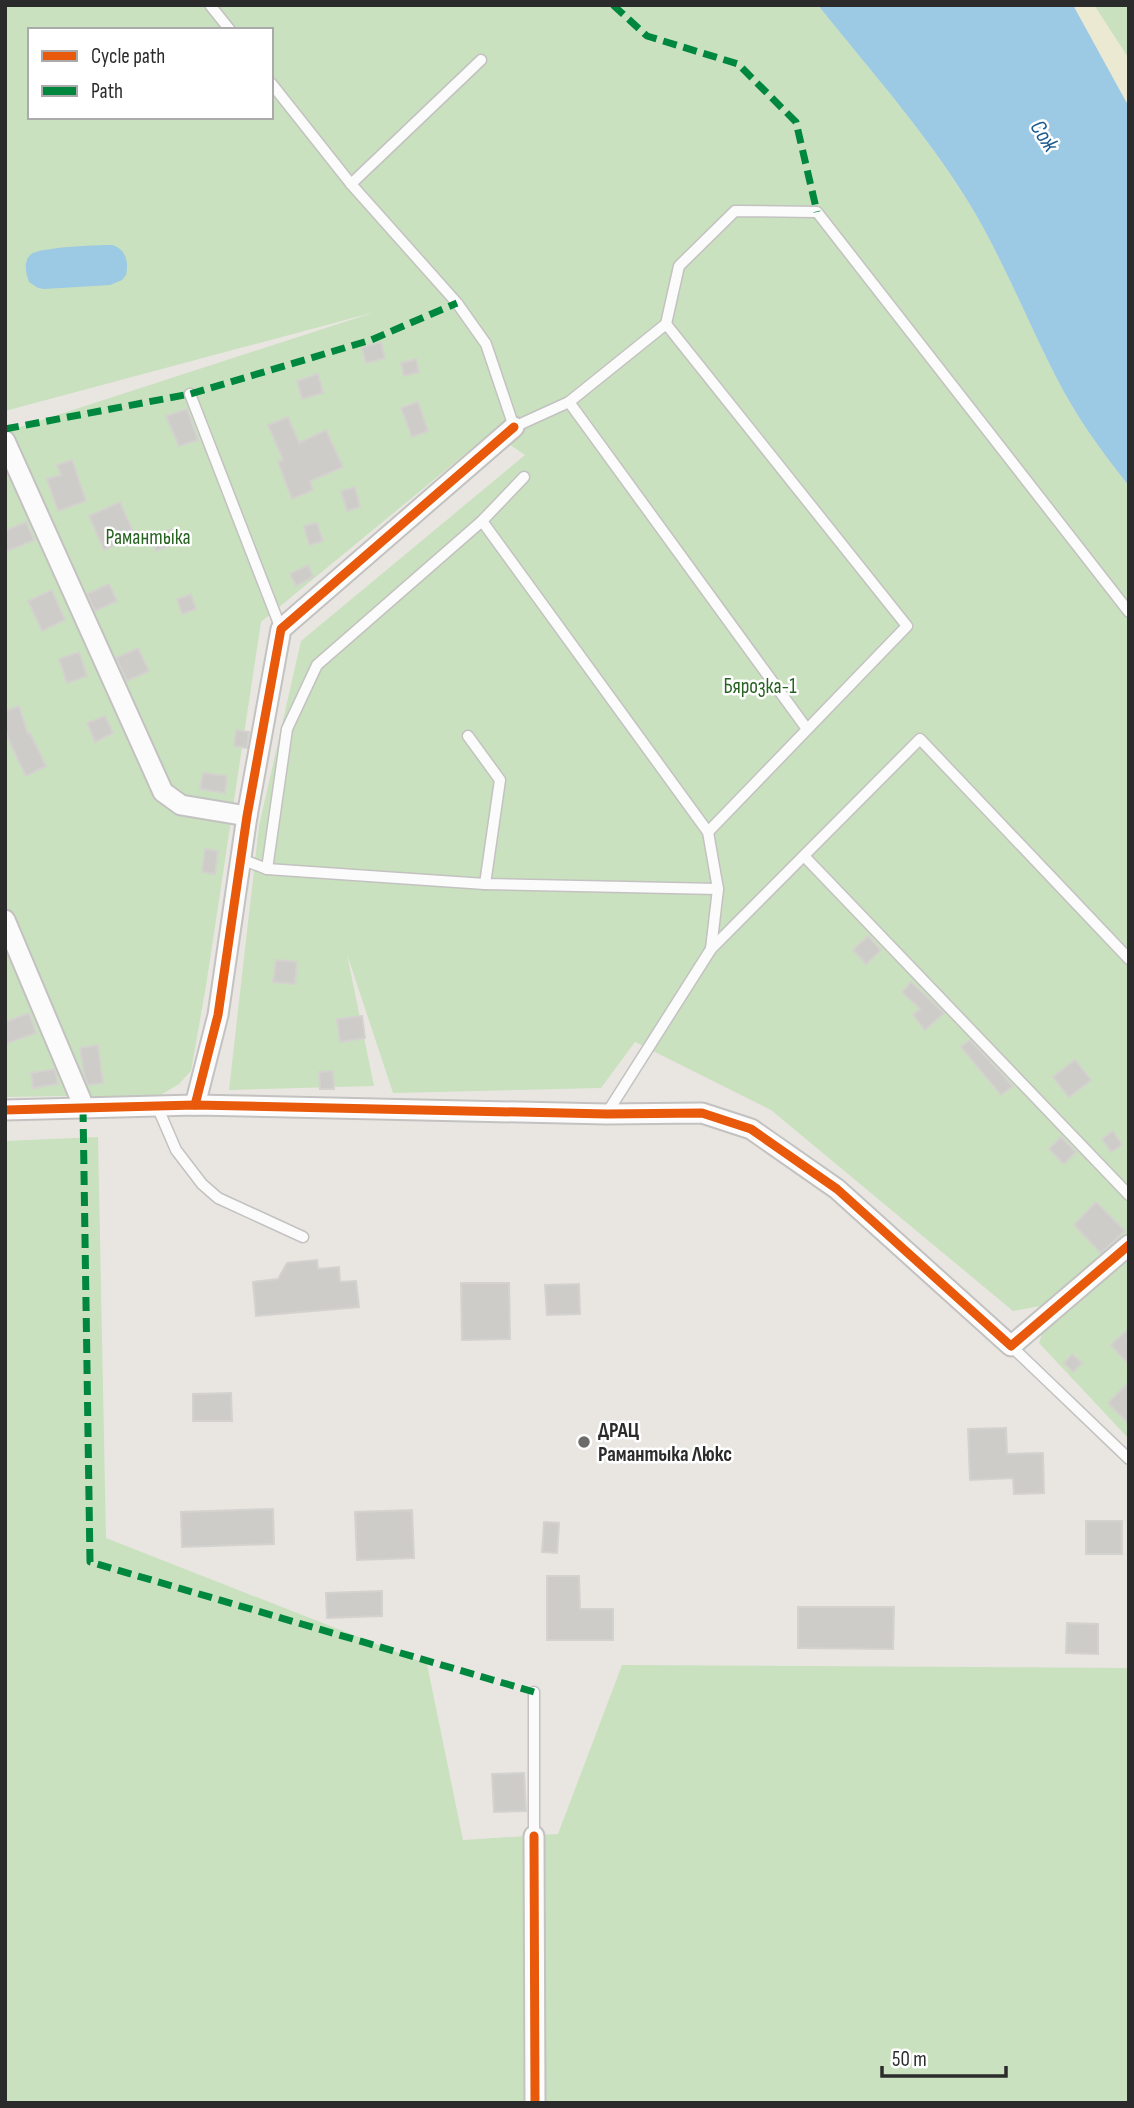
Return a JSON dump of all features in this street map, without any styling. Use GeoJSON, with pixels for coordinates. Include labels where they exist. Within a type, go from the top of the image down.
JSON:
{"type":"FeatureCollection","features":[{"type":"Feature","properties":{"kind":"street"},"geometry":{"type":"LineString","coordinates":[[194,1105],[218,1015],[247,816],[281,629],[514,427]]}},
{"type":"Feature","properties":{"kind":"street"},"geometry":{"type":"LineString","coordinates":[[5,441],[163,792],[181,805],[247,816]]}},
{"type":"Feature","properties":{"kind":"street"},"geometry":{"type":"LineString","coordinates":[[5,920],[83,1108]]}},
{"type":"Feature","properties":{"kind":"street"},"geometry":{"type":"LineString","coordinates":[[5,1110],[194,1105],[607,1114],[702,1113],[751,1129],[837,1189],[1011,1346],[1129,1245]]}},
{"type":"Feature","properties":{"kind":"street"},"geometry":{"type":"LineString","coordinates":[[534,1836],[534,2103]]}},
{"type":"Feature","properties":{"kind":"lane"},"geometry":{"type":"LineString","coordinates":[[210,5],[228,28]]}},
{"type":"Feature","properties":{"kind":"lane"},"geometry":{"type":"LineString","coordinates":[[351,184],[481,60]]}},
{"type":"Feature","properties":{"kind":"lane"},"geometry":{"type":"LineString","coordinates":[[273,86],[351,184],[457,303],[486,344],[514,427],[569,402],[666,324],[678,266],[736,211],[817,212],[1129,612]]}},
{"type":"Feature","properties":{"kind":"lane"},"geometry":{"type":"LineString","coordinates":[[666,324],[906,626],[708,832]]}},
{"type":"Feature","properties":{"kind":"lane"},"geometry":{"type":"LineString","coordinates":[[190,394],[281,629]]}},
{"type":"Feature","properties":{"kind":"lane"},"geometry":{"type":"LineString","coordinates":[[569,402],[807,729]]}},
{"type":"Feature","properties":{"kind":"lane"},"geometry":{"type":"LineString","coordinates":[[267,869],[287,729],[317,665],[482,521],[524,477]]}},
{"type":"Feature","properties":{"kind":"lane"},"geometry":{"type":"LineString","coordinates":[[482,521],[708,832],[718,889],[711,949]]}},
{"type":"Feature","properties":{"kind":"lane"},"geometry":{"type":"LineString","coordinates":[[468,736],[500,780],[485,884]]}},
{"type":"Feature","properties":{"kind":"lane"},"geometry":{"type":"LineString","coordinates":[[607,1114],[711,949],[920,739],[1129,959]]}},
{"type":"Feature","properties":{"kind":"lane"},"geometry":{"type":"LineString","coordinates":[[804,856],[1129,1195]]}},
{"type":"Feature","properties":{"kind":"lane"},"geometry":{"type":"LineString","coordinates":[[241,859],[267,869],[485,884],[718,889]]}},
{"type":"Feature","properties":{"kind":"lane"},"geometry":{"type":"LineString","coordinates":[[157,1106],[176,1150],[201,1184],[218,1198],[303,1237]]}},
{"type":"Feature","properties":{"kind":"lane"},"geometry":{"type":"LineString","coordinates":[[1011,1346],[1129,1460]]}},
{"type":"Feature","properties":{"kind":"lane"},"geometry":{"type":"LineString","coordinates":[[534,1692],[534,1836]]}},
{"type":"Feature","properties":{"kind":"green space"},"geometry":{"type":"Polygon","coordinates":[[[5,5],[818,5],[940,158],[975,213],[1071,404],[1108,460],[1129,486],[1129,1439],[1039,1343],[1052,1304],[1013,1311],[771,1110],[635,1042],[601,1088],[393,1093],[347,954],[374,1086],[229,1090],[259,826],[301,641],[525,455],[492,432],[261,622],[191,1071],[179,1084],[159,1096],[81,1100],[68,1096],[5,1097],[5,432],[375,312],[5,411],[5,5]]]}},
{"type":"Feature","properties":{"kind":"green space"},"geometry":{"type":"Polygon","coordinates":[[[1094,5],[1129,5],[1129,59],[1094,5]]]}},
{"type":"Feature","properties":{"kind":"green space"},"geometry":{"type":"Polygon","coordinates":[[[98,1137],[106,1538],[427,1664],[463,1840],[558,1834],[622,1665],[1129,1668],[1129,2103],[5,2103],[5,1141],[98,1137]]]}},
{"type":"Feature","properties":{"kind":"sand"},"geometry":{"type":"Polygon","coordinates":[[[1073,5],[1094,5],[1129,59],[1129,107],[1073,5]]]}},
{"type":"Feature","properties":{"kind":"water","name":"Сож"},"geometry":{"type":"Polygon","coordinates":[[[818,5],[1073,5],[1129,107],[1129,486],[1108,460],[1063,390],[996,253],[958,185],[900,106],[818,5]]]}},
{"type":"Feature","properties":{"kind":"water"},"geometry":{"type":"Polygon","coordinates":[[[112,245],[121,250],[127,261],[126,275],[122,280],[110,285],[44,289],[29,282],[26,261],[35,252],[112,245]]]}},
{"type":"Feature","properties":{"kind":"building"},"geometry":{"type":"Polygon","coordinates":[[[381,342],[385,358],[366,363],[362,348],[381,342]]]}},
{"type":"Feature","properties":{"kind":"building"},"geometry":{"type":"Polygon","coordinates":[[[416,359],[419,372],[404,376],[401,363],[416,359]]]}},
{"type":"Feature","properties":{"kind":"building"},"geometry":{"type":"Polygon","coordinates":[[[318,374],[323,393],[302,399],[297,381],[318,374]]]}},
{"type":"Feature","properties":{"kind":"building"},"geometry":{"type":"Polygon","coordinates":[[[418,402],[428,431],[412,437],[401,408],[418,402]]]}},
{"type":"Feature","properties":{"kind":"building"},"geometry":{"type":"Polygon","coordinates":[[[187,409],[198,440],[179,446],[166,416],[187,409]]]}},
{"type":"Feature","properties":{"kind":"building"},"geometry":{"type":"Polygon","coordinates":[[[288,417],[299,443],[326,430],[343,467],[310,481],[313,490],[292,499],[278,462],[283,460],[268,425],[288,417]]]}},
{"type":"Feature","properties":{"kind":"building"},"geometry":{"type":"Polygon","coordinates":[[[72,460],[86,501],[58,511],[47,479],[61,475],[57,465],[72,460]]]}},
{"type":"Feature","properties":{"kind":"building"},"geometry":{"type":"Polygon","coordinates":[[[355,487],[360,507],[347,511],[341,491],[355,487]]]}},
{"type":"Feature","properties":{"kind":"building"},"geometry":{"type":"Polygon","coordinates":[[[120,502],[135,536],[104,550],[89,516],[120,502]]]}},
{"type":"Feature","properties":{"kind":"building"},"geometry":{"type":"Polygon","coordinates":[[[26,522],[34,540],[5,552],[5,531],[26,522]]]}},
{"type":"Feature","properties":{"kind":"building"},"geometry":{"type":"Polygon","coordinates":[[[317,523],[323,541],[309,545],[304,526],[317,523]]]}},
{"type":"Feature","properties":{"kind":"building"},"geometry":{"type":"Polygon","coordinates":[[[171,529],[177,543],[156,551],[151,536],[171,529]]]}},
{"type":"Feature","properties":{"kind":"building"},"geometry":{"type":"Polygon","coordinates":[[[308,565],[313,577],[296,586],[290,574],[308,565]]]}},
{"type":"Feature","properties":{"kind":"building"},"geometry":{"type":"Polygon","coordinates":[[[109,584],[117,601],[95,611],[87,594],[109,584]]]}},
{"type":"Feature","properties":{"kind":"building"},"geometry":{"type":"Polygon","coordinates":[[[52,590],[65,620],[42,631],[28,601],[52,590]]]}},
{"type":"Feature","properties":{"kind":"building"},"geometry":{"type":"Polygon","coordinates":[[[191,594],[196,609],[182,614],[177,599],[191,594]]]}},
{"type":"Feature","properties":{"kind":"building"},"geometry":{"type":"Polygon","coordinates":[[[138,648],[149,671],[127,681],[116,658],[138,648]]]}},
{"type":"Feature","properties":{"kind":"building"},"geometry":{"type":"Polygon","coordinates":[[[79,652],[87,676],[67,683],[59,659],[79,652]]]}},
{"type":"Feature","properties":{"kind":"building"},"geometry":{"type":"Polygon","coordinates":[[[19,706],[28,734],[30,733],[46,766],[26,776],[5,728],[5,711],[19,706]]]}},
{"type":"Feature","properties":{"kind":"building"},"geometry":{"type":"Polygon","coordinates":[[[105,716],[113,733],[95,742],[87,723],[105,716]]]}},
{"type":"Feature","properties":{"kind":"building"},"geometry":{"type":"Polygon","coordinates":[[[236,730],[249,732],[247,748],[234,746],[236,730]]]}},
{"type":"Feature","properties":{"kind":"building"},"geometry":{"type":"Polygon","coordinates":[[[203,773],[227,776],[225,793],[200,789],[203,773]]]}},
{"type":"Feature","properties":{"kind":"building"},"geometry":{"type":"Polygon","coordinates":[[[205,849],[218,851],[215,874],[202,872],[205,849]]]}},
{"type":"Feature","properties":{"kind":"building"},"geometry":{"type":"Polygon","coordinates":[[[868,936],[881,950],[866,964],[853,950],[868,936]]]}},
{"type":"Feature","properties":{"kind":"building"},"geometry":{"type":"Polygon","coordinates":[[[276,960],[297,962],[295,984],[273,982],[276,960]]]}},
{"type":"Feature","properties":{"kind":"building"},"geometry":{"type":"Polygon","coordinates":[[[911,982],[944,1013],[925,1030],[913,1015],[920,1009],[902,992],[911,982]]]}},
{"type":"Feature","properties":{"kind":"building"},"geometry":{"type":"Polygon","coordinates":[[[29,1013],[36,1033],[5,1044],[5,1022],[29,1013]]]}},
{"type":"Feature","properties":{"kind":"building"},"geometry":{"type":"Polygon","coordinates":[[[362,1016],[365,1038],[340,1042],[337,1019],[362,1016]]]}},
{"type":"Feature","properties":{"kind":"building"},"geometry":{"type":"Polygon","coordinates":[[[970,1040],[1013,1086],[1001,1095],[961,1047],[970,1040]]]}},
{"type":"Feature","properties":{"kind":"building"},"geometry":{"type":"Polygon","coordinates":[[[98,1045],[103,1083],[88,1085],[80,1048],[98,1045]]]}},
{"type":"Feature","properties":{"kind":"building"},"geometry":{"type":"Polygon","coordinates":[[[1075,1060],[1091,1080],[1069,1097],[1053,1077],[1075,1060]]]}},
{"type":"Feature","properties":{"kind":"building"},"geometry":{"type":"Polygon","coordinates":[[[55,1069],[58,1084],[33,1088],[31,1073],[55,1069]]]}},
{"type":"Feature","properties":{"kind":"building"},"geometry":{"type":"Polygon","coordinates":[[[333,1071],[334,1089],[320,1089],[319,1072],[333,1071]]]}},
{"type":"Feature","properties":{"kind":"building"},"geometry":{"type":"Polygon","coordinates":[[[1113,1131],[1122,1145],[1111,1152],[1102,1139],[1113,1131]]]}},
{"type":"Feature","properties":{"kind":"building"},"geometry":{"type":"Polygon","coordinates":[[[1061,1137],[1076,1152],[1064,1164],[1049,1149],[1061,1137]]]}},
{"type":"Feature","properties":{"kind":"building"},"geometry":{"type":"Polygon","coordinates":[[[1096,1202],[1125,1231],[1101,1253],[1074,1225],[1096,1202]]]}},
{"type":"Feature","properties":{"kind":"building"},"geometry":{"type":"Polygon","coordinates":[[[317,1260],[318,1269],[339,1267],[340,1282],[356,1281],[359,1307],[256,1316],[253,1282],[278,1279],[287,1263],[317,1260]]]}},
{"type":"Feature","properties":{"kind":"building"},"geometry":{"type":"Polygon","coordinates":[[[461,1283],[509,1283],[510,1339],[462,1340],[461,1283]]]}},
{"type":"Feature","properties":{"kind":"building"},"geometry":{"type":"Polygon","coordinates":[[[579,1284],[580,1314],[547,1315],[545,1285],[579,1284]]]}},
{"type":"Feature","properties":{"kind":"building"},"geometry":{"type":"Polygon","coordinates":[[[1129,1328],[1129,1365],[1111,1345],[1129,1328]]]}},
{"type":"Feature","properties":{"kind":"building"},"geometry":{"type":"Polygon","coordinates":[[[1072,1354],[1082,1363],[1073,1372],[1064,1363],[1072,1354]]]}},
{"type":"Feature","properties":{"kind":"building"},"geometry":{"type":"Polygon","coordinates":[[[1129,1382],[1129,1424],[1108,1403],[1129,1382]]]}},
{"type":"Feature","properties":{"kind":"building"},"geometry":{"type":"Polygon","coordinates":[[[231,1393],[232,1421],[193,1421],[193,1394],[231,1393]]]}},
{"type":"Feature","properties":{"kind":"building"},"geometry":{"type":"Polygon","coordinates":[[[1006,1428],[1007,1454],[1043,1453],[1044,1493],[1014,1494],[1013,1478],[970,1480],[968,1429],[1006,1428]]]}},
{"type":"Feature","properties":{"kind":"building"},"geometry":{"type":"Polygon","coordinates":[[[273,1509],[274,1544],[182,1547],[181,1512],[273,1509]]]}},
{"type":"Feature","properties":{"kind":"building"},"geometry":{"type":"Polygon","coordinates":[[[412,1510],[414,1558],[357,1560],[355,1512],[412,1510]]]}},
{"type":"Feature","properties":{"kind":"building"},"geometry":{"type":"Polygon","coordinates":[[[1086,1521],[1122,1521],[1122,1554],[1086,1554],[1086,1521]]]}},
{"type":"Feature","properties":{"kind":"building"},"geometry":{"type":"Polygon","coordinates":[[[544,1522],[559,1523],[557,1553],[542,1552],[544,1522]]]}},
{"type":"Feature","properties":{"kind":"building"},"geometry":{"type":"Polygon","coordinates":[[[547,1576],[579,1576],[580,1609],[613,1609],[613,1640],[547,1640],[547,1576]]]}},
{"type":"Feature","properties":{"kind":"building"},"geometry":{"type":"Polygon","coordinates":[[[382,1591],[382,1616],[327,1618],[326,1593],[382,1591]]]}},
{"type":"Feature","properties":{"kind":"building"},"geometry":{"type":"Polygon","coordinates":[[[798,1607],[894,1607],[893,1649],[798,1648],[798,1607]]]}},
{"type":"Feature","properties":{"kind":"building"},"geometry":{"type":"Polygon","coordinates":[[[1067,1623],[1098,1624],[1098,1654],[1066,1653],[1067,1623]]]}},
{"type":"Feature","properties":{"kind":"building"},"geometry":{"type":"Polygon","coordinates":[[[524,1773],[526,1811],[494,1812],[492,1774],[524,1773]]]}},
{"type":"Feature","properties":{"kind":"marked path"},"geometry":{"type":"LineString","coordinates":[[613,5],[647,36],[738,64],[796,122],[817,212]]}},
{"type":"Feature","properties":{"kind":"marked path"},"geometry":{"type":"LineString","coordinates":[[5,429],[190,394],[371,340],[457,303]]}},
{"type":"Feature","properties":{"kind":"marked path"},"geometry":{"type":"LineString","coordinates":[[83,1108],[90,1562],[534,1692]]}},
{"type":"Feature","properties":{"kind":"cycle path"},"geometry":{"type":"LineString","coordinates":[[195,1105],[218,1015],[247,816],[281,629],[514,427]]}},
{"type":"Feature","properties":{"kind":"cycle path"},"geometry":{"type":"LineString","coordinates":[[5,1110],[195,1105],[607,1114],[702,1113],[751,1129],[837,1189],[1011,1346],[1129,1245]]}},
{"type":"Feature","properties":{"kind":"cycle path"},"geometry":{"type":"LineString","coordinates":[[534,1836],[535,2103]]}},
{"type":"Feature","properties":{"kind":"place","name":"ДРАЦ Рамантыка Люкс"},"geometry":{"type":"Point","coordinates":[584,1442]}},
{"type":"Feature","properties":{"kind":"park label","name":"Рамантыка"},"geometry":{"type":"Point","coordinates":[148,537]}},
{"type":"Feature","properties":{"kind":"park label","name":"Бярозка-1"},"geometry":{"type":"Point","coordinates":[760,686]}}]}
